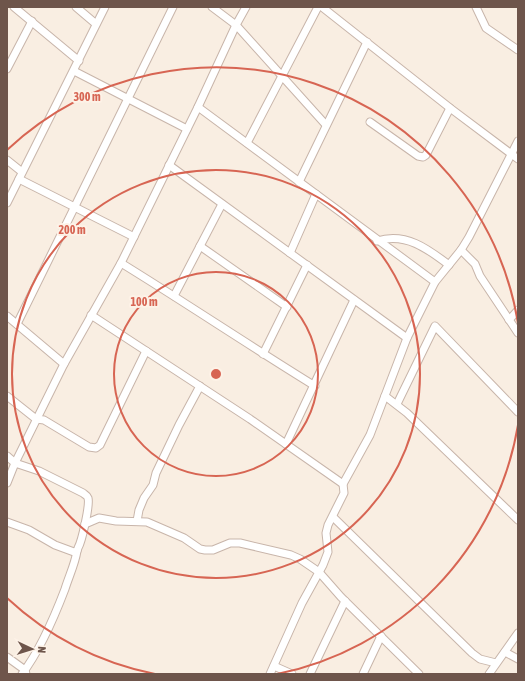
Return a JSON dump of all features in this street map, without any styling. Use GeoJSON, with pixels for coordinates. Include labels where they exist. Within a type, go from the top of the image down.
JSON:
{"type":"FeatureCollection","features":[{"type":"Feature","properties":{"kind":"street"},"geometry":{"type":"LineString","coordinates":[[14,7],[79,61]]}},
{"type":"Feature","properties":{"kind":"street"},"geometry":{"type":"LineString","coordinates":[[76,7],[96,24]]}},
{"type":"Feature","properties":{"kind":"street"},"geometry":{"type":"LineString","coordinates":[[7,203],[105,7]]}},
{"type":"Feature","properties":{"kind":"street"},"geometry":{"type":"LineString","coordinates":[[16,324],[173,7]]}},
{"type":"Feature","properties":{"kind":"street"},"geometry":{"type":"LineString","coordinates":[[212,7],[236,25],[326,125]]}},
{"type":"Feature","properties":{"kind":"street"},"geometry":{"type":"LineString","coordinates":[[7,483],[36,419],[64,364],[121,263],[246,7]]}},
{"type":"Feature","properties":{"kind":"street"},"geometry":{"type":"LineString","coordinates":[[247,144],[318,7]]}},
{"type":"Feature","properties":{"kind":"street"},"geometry":{"type":"LineString","coordinates":[[322,7],[450,108],[518,159]]}},
{"type":"Feature","properties":{"kind":"street"},"geometry":{"type":"LineString","coordinates":[[476,7],[486,28],[518,50]]}},
{"type":"Feature","properties":{"kind":"street"},"geometry":{"type":"LineString","coordinates":[[7,69],[32,21]]}},
{"type":"Feature","properties":{"kind":"street"},"geometry":{"type":"LineString","coordinates":[[299,182],[367,42]]}},
{"type":"Feature","properties":{"kind":"street"},"geometry":{"type":"LineString","coordinates":[[74,71],[187,129]]}},
{"type":"Feature","properties":{"kind":"street"},"geometry":{"type":"LineString","coordinates":[[198,107],[435,282]]}},
{"type":"Feature","properties":{"kind":"street"},"geometry":{"type":"LineString","coordinates":[[370,122],[418,156],[423,157],[426,155],[450,108]]}},
{"type":"Feature","properties":{"kind":"street"},"geometry":{"type":"LineString","coordinates":[[342,484],[370,435],[407,338],[435,282],[461,250],[518,141]]}},
{"type":"Feature","properties":{"kind":"street"},"geometry":{"type":"LineString","coordinates":[[7,160],[21,176],[74,206],[134,237]]}},
{"type":"Feature","properties":{"kind":"street"},"geometry":{"type":"LineString","coordinates":[[170,165],[407,338]]}},
{"type":"Feature","properties":{"kind":"street"},"geometry":{"type":"LineString","coordinates":[[290,253],[316,194]]}},
{"type":"Feature","properties":{"kind":"street"},"geometry":{"type":"LineString","coordinates":[[174,296],[222,204]]}},
{"type":"Feature","properties":{"kind":"street"},"geometry":{"type":"LineString","coordinates":[[378,241],[387,239],[415,243],[424,247],[449,266]]}},
{"type":"Feature","properties":{"kind":"street"},"geometry":{"type":"LineString","coordinates":[[200,246],[287,307]]}},
{"type":"Feature","properties":{"kind":"street"},"geometry":{"type":"LineString","coordinates":[[461,250],[475,264],[480,276],[518,334]]}},
{"type":"Feature","properties":{"kind":"street"},"geometry":{"type":"LineString","coordinates":[[121,263],[314,386]]}},
{"type":"Feature","properties":{"kind":"street"},"geometry":{"type":"LineString","coordinates":[[263,354],[307,265]]}},
{"type":"Feature","properties":{"kind":"street"},"geometry":{"type":"LineString","coordinates":[[286,444],[354,300]]}},
{"type":"Feature","properties":{"kind":"street"},"geometry":{"type":"LineString","coordinates":[[509,320],[518,310]]}},
{"type":"Feature","properties":{"kind":"street"},"geometry":{"type":"LineString","coordinates":[[91,315],[250,419],[342,484],[344,493],[326,533],[328,552],[323,565],[302,603],[270,674]]}},
{"type":"Feature","properties":{"kind":"street"},"geometry":{"type":"LineString","coordinates":[[7,316],[64,364]]}},
{"type":"Feature","properties":{"kind":"street"},"geometry":{"type":"LineString","coordinates":[[397,404],[435,326],[518,412]]}},
{"type":"Feature","properties":{"kind":"street"},"geometry":{"type":"LineString","coordinates":[[7,396],[36,419],[44,420],[90,447],[98,447],[146,351]]}},
{"type":"Feature","properties":{"kind":"street"},"geometry":{"type":"LineString","coordinates":[[137,521],[141,504],[152,485],[156,473],[200,386]]}},
{"type":"Feature","properties":{"kind":"street"},"geometry":{"type":"LineString","coordinates":[[385,396],[397,404],[518,520]]}},
{"type":"Feature","properties":{"kind":"street"},"geometry":{"type":"LineString","coordinates":[[7,456],[15,463],[45,474],[86,495],[88,499],[85,524],[75,561],[56,613],[24,673],[7,657]]}},
{"type":"Feature","properties":{"kind":"street"},"geometry":{"type":"LineString","coordinates":[[333,517],[472,652],[480,658],[496,664]]}},
{"type":"Feature","properties":{"kind":"street"},"geometry":{"type":"LineString","coordinates":[[85,524],[99,518],[116,521],[137,521],[153,524],[184,538],[202,550],[213,550],[230,543],[245,543],[291,555],[300,559],[319,572],[345,601],[419,674]]}},
{"type":"Feature","properties":{"kind":"street"},"geometry":{"type":"LineString","coordinates":[[7,522],[29,530],[55,545],[72,552],[77,551]]}},
{"type":"Feature","properties":{"kind":"street"},"geometry":{"type":"LineString","coordinates":[[310,674],[345,601]]}},
{"type":"Feature","properties":{"kind":"street"},"geometry":{"type":"LineString","coordinates":[[489,674],[518,633]]}},
{"type":"Feature","properties":{"kind":"street"},"geometry":{"type":"LineString","coordinates":[[363,674],[381,636]]}},
{"type":"Feature","properties":{"kind":"street"},"geometry":{"type":"LineString","coordinates":[[505,652],[518,659]]}},
{"type":"Feature","properties":{"kind":"street"},"geometry":{"type":"LineString","coordinates":[[274,666],[292,674]]}}]}
